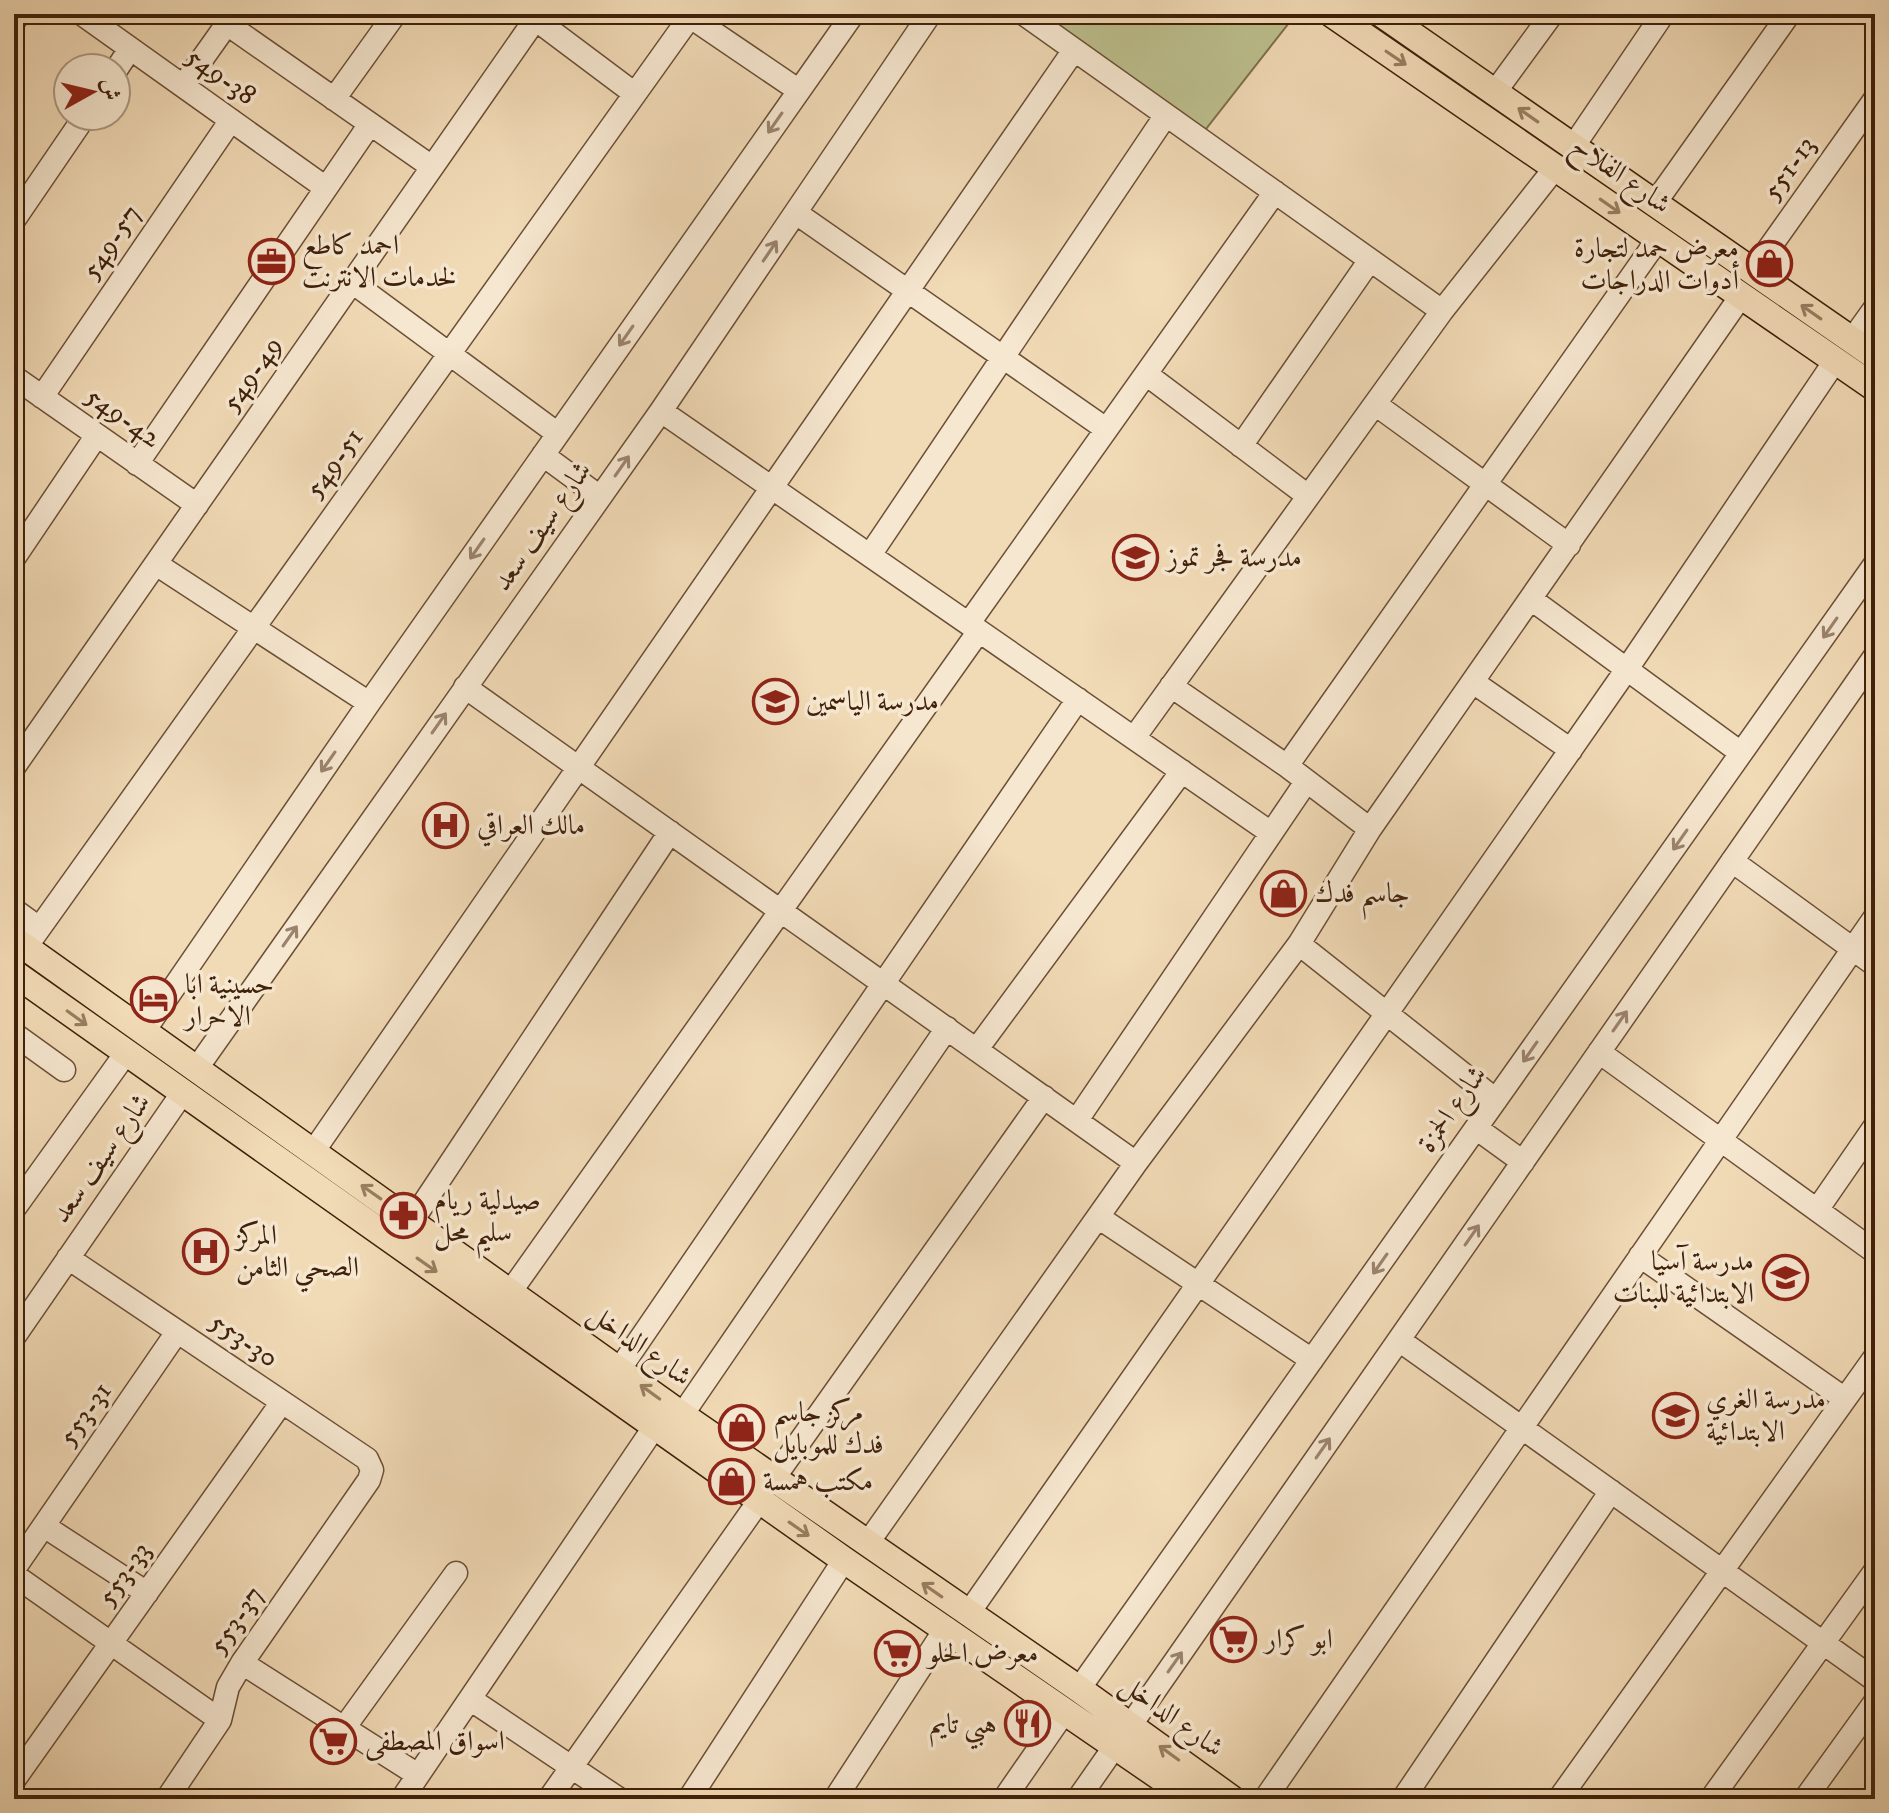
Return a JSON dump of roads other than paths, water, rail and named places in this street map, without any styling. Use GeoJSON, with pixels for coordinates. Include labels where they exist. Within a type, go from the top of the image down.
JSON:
{"type":"FeatureCollection","features":[{"type":"Feature","properties":{"kind":"main road","name":"شارع الفلاح"},"geometry":{"type":"LineString","coordinates":[[1332,14],[1875,388]]}},
{"type":"Feature","properties":{"kind":"main road","name":"شارع الفلاح"},"geometry":{"type":"LineString","coordinates":[[1396,18],[1495,92],[1875,356]]}},
{"type":"Feature","properties":{"kind":"main road","name":"شارع الداخل"},"geometry":{"type":"LineString","coordinates":[[26,938],[144,1031],[867,1544],[957,1621],[1123,1736],[1232,1799]]}},
{"type":"Feature","properties":{"kind":"main road","name":"شارع الداخل"},"geometry":{"type":"LineString","coordinates":[[14,973],[844,1560],[957,1621]]}},
{"type":"Feature","properties":{"kind":"main road","name":"شارع الداخل"},"geometry":{"type":"LineString","coordinates":[[1123,1736],[1192,1799]]}},
{"type":"Feature","properties":{"kind":"street"},"geometry":{"type":"LineString","coordinates":[[14,21],[19,14]]}},
{"type":"Feature","properties":{"kind":"street","name":"549-38"},"geometry":{"type":"LineString","coordinates":[[82,14],[326,188]]}},
{"type":"Feature","properties":{"kind":"street"},"geometry":{"type":"LineString","coordinates":[[334,99],[395,14]]}},
{"type":"Feature","properties":{"kind":"street","name":"شارع سيف سعد"},"geometry":{"type":"LineString","coordinates":[[144,1031],[369,703],[853,14]]}},
{"type":"Feature","properties":{"kind":"street","name":"شارع سيف سعد"},"geometry":{"type":"LineString","coordinates":[[197,1068],[661,411],[930,14]]}},
{"type":"Feature","properties":{"kind":"street"},"geometry":{"type":"LineString","coordinates":[[1024,14],[1442,311]]}},
{"type":"Feature","properties":{"kind":"street"},"geometry":{"type":"LineString","coordinates":[[1495,92],[1552,14]]}},
{"type":"Feature","properties":{"kind":"street"},"geometry":{"type":"LineString","coordinates":[[1573,147],[1663,14]]}},
{"type":"Feature","properties":{"kind":"street"},"geometry":{"type":"LineString","coordinates":[[1655,203],[1789,14]]}},
{"type":"Feature","properties":{"kind":"street"},"geometry":{"type":"LineString","coordinates":[[689,15],[798,90]]}},
{"type":"Feature","properties":{"kind":"street","name":"549-51"},"geometry":{"type":"LineString","coordinates":[[26,938],[254,628],[689,15]]}},
{"type":"Feature","properties":{"kind":"street"},"geometry":{"type":"LineString","coordinates":[[537,17],[635,94]]}},
{"type":"Feature","properties":{"kind":"street","name":"549-49"},"geometry":{"type":"LineString","coordinates":[[14,767],[537,17]]}},
{"type":"Feature","properties":{"kind":"street"},"geometry":{"type":"LineString","coordinates":[[183,86],[230,19],[334,99],[432,167]]}},
{"type":"Feature","properties":{"kind":"street"},"geometry":{"type":"LineString","coordinates":[[313,1152],[1074,50]]}},
{"type":"Feature","properties":{"kind":"street","name":"551-13"},"geometry":{"type":"LineString","coordinates":[[1753,271],[1875,99]]}},
{"type":"Feature","properties":{"kind":"street"},"geometry":{"type":"LineString","coordinates":[[870,555],[1166,115]]}},
{"type":"Feature","properties":{"kind":"street","name":"549-57"},"geometry":{"type":"LineString","coordinates":[[42,397],[231,120]]}},
{"type":"Feature","properties":{"kind":"street"},"geometry":{"type":"LineString","coordinates":[[137,464],[370,124]]}},
{"type":"Feature","properties":{"kind":"street"},"geometry":{"type":"LineString","coordinates":[[14,220],[74,132]]}},
{"type":"Feature","properties":{"kind":"street"},"geometry":{"type":"LineString","coordinates":[[1134,738],[1442,311],[1555,168]]}},
{"type":"Feature","properties":{"kind":"street"},"geometry":{"type":"LineString","coordinates":[[511,1291],[782,911],[1106,429],[1275,192]]}},
{"type":"Feature","properties":{"kind":"street"},"geometry":{"type":"LineString","coordinates":[[796,213],[1106,429]]}},
{"type":"Feature","properties":{"kind":"street"},"geometry":{"type":"LineString","coordinates":[[1287,766],[1658,239]]}},
{"type":"Feature","properties":{"kind":"street"},"geometry":{"type":"LineString","coordinates":[[1241,446],[1370,260]]}},
{"type":"Feature","properties":{"kind":"street"},"geometry":{"type":"LineString","coordinates":[[352,282],[558,434]]}},
{"type":"Feature","properties":{"kind":"street"},"geometry":{"type":"LineString","coordinates":[[867,1544],[1136,1163],[1299,944],[1370,829],[1741,296]]}},
{"type":"Feature","properties":{"kind":"street"},"geometry":{"type":"LineString","coordinates":[[1852,340],[1875,308]]}},
{"type":"Feature","properties":{"kind":"street"},"geometry":{"type":"LineString","coordinates":[[835,1799],[1571,750],[1835,361]]}},
{"type":"Feature","properties":{"kind":"street"},"geometry":{"type":"LineString","coordinates":[[1146,374],[1308,496]]}},
{"type":"Feature","properties":{"kind":"street","name":"549-42"},"geometry":{"type":"LineString","coordinates":[[14,377],[197,505]]}},
{"type":"Feature","properties":{"kind":"street"},"geometry":{"type":"LineString","coordinates":[[1375,404],[1569,545]]}},
{"type":"Feature","properties":{"kind":"street"},"geometry":{"type":"LineString","coordinates":[[661,411],[1271,833]]}},
{"type":"Feature","properties":{"kind":"street"},"geometry":{"type":"LineString","coordinates":[[14,558],[97,435]]}},
{"type":"Feature","properties":{"kind":"street"},"geometry":{"type":"LineString","coordinates":[[543,455],[600,497]]}},
{"type":"Feature","properties":{"kind":"street"},"geometry":{"type":"LineString","coordinates":[[156,564],[369,703]]}},
{"type":"Feature","properties":{"kind":"street","name":"شارع الحمزة"},"geometry":{"type":"LineString","coordinates":[[1004,1799],[1875,564]]}},
{"type":"Feature","properties":{"kind":"street"},"geometry":{"type":"LineString","coordinates":[[1531,599],[1741,753]]}},
{"type":"Feature","properties":{"kind":"street"},"geometry":{"type":"LineString","coordinates":[[1078,1799],[1875,656]]}},
{"type":"Feature","properties":{"kind":"street"},"geometry":{"type":"LineString","coordinates":[[1473,682],[1571,750]]}},
{"type":"Feature","properties":{"kind":"street"},"geometry":{"type":"LineString","coordinates":[[1171,686],[1287,766],[1370,829]]}},
{"type":"Feature","properties":{"kind":"street"},"geometry":{"type":"LineString","coordinates":[[465,687],[1136,1163]]}},
{"type":"Feature","properties":{"kind":"street"},"geometry":{"type":"LineString","coordinates":[[619,1370],[1078,699]]}},
{"type":"Feature","properties":{"kind":"street"},"geometry":{"type":"LineString","coordinates":[[977,1049],[1182,771]]}},
{"type":"Feature","properties":{"kind":"street"},"geometry":{"type":"LineString","coordinates":[[1077,1120],[1306,782]]}},
{"type":"Feature","properties":{"kind":"street"},"geometry":{"type":"LineString","coordinates":[[412,1221],[670,832]]}},
{"type":"Feature","properties":{"kind":"street"},"geometry":{"type":"LineString","coordinates":[[1732,861],[1875,965]]}},
{"type":"Feature","properties":{"kind":"street"},"geometry":{"type":"LineString","coordinates":[[14,910],[26,938]]}},
{"type":"Feature","properties":{"kind":"street"},"geometry":{"type":"LineString","coordinates":[[1265,1799],[1875,917]]}},
{"type":"Feature","properties":{"kind":"street"},"geometry":{"type":"LineString","coordinates":[[1299,944],[1496,1100]]}},
{"type":"Feature","properties":{"kind":"street"},"geometry":{"type":"LineString","coordinates":[[682,1415],[947,1028]]}},
{"type":"Feature","properties":{"kind":"street"},"geometry":{"type":"LineString","coordinates":[[14,1034],[64,1070]]}},
{"type":"Feature","properties":{"kind":"street"},"geometry":{"type":"LineString","coordinates":[[1599,1052],[1875,1252]]}},
{"type":"Feature","properties":{"kind":"street","name":"شارع سيف سعد"},"geometry":{"type":"LineString","coordinates":[[14,1209],[126,1053]]}},
{"type":"Feature","properties":{"kind":"street","name":"شارع سيف سعد"},"geometry":{"type":"LineString","coordinates":[[14,1337],[183,1092]]}},
{"type":"Feature","properties":{"kind":"street"},"geometry":{"type":"LineString","coordinates":[[774,1478],[1044,1097]]}},
{"type":"Feature","properties":{"kind":"street"},"geometry":{"type":"LineString","coordinates":[[1817,1210],[1875,1126]]}},
{"type":"Feature","properties":{"kind":"street"},"geometry":{"type":"LineString","coordinates":[[1476,1128],[1523,1162]]}},
{"type":"Feature","properties":{"kind":"street"},"geometry":{"type":"LineString","coordinates":[[1098,1217],[1312,1360]]}},
{"type":"Feature","properties":{"kind":"street"},"geometry":{"type":"LineString","coordinates":[[1640,1256],[1845,1399]]}},
{"type":"Feature","properties":{"kind":"street","name":"553-30"},"geometry":{"type":"LineString","coordinates":[[68,1258],[367,1459],[372,1470],[369,1480]]}},
{"type":"Feature","properties":{"kind":"street","name":"553-31"},"geometry":{"type":"LineString","coordinates":[[14,1572],[177,1332]]}},
{"type":"Feature","properties":{"kind":"street"},"geometry":{"type":"LineString","coordinates":[[1399,1340],[1875,1680]]}},
{"type":"Feature","properties":{"kind":"street"},"geometry":{"type":"LineString","coordinates":[[1559,1799],[1875,1357]]}},
{"type":"Feature","properties":{"kind":"street","name":"553-33"},"geometry":{"type":"LineString","coordinates":[[14,1780],[282,1402]]}},
{"type":"Feature","properties":{"kind":"street"},"geometry":{"type":"LineString","coordinates":[[402,1799],[655,1426]]}},
{"type":"Feature","properties":{"kind":"street","name":"553-37"},"geometry":{"type":"LineString","coordinates":[[167,1799],[220,1720],[228,1687],[242,1663],[369,1480]]}},
{"type":"Feature","properties":{"kind":"street"},"geometry":{"type":"LineString","coordinates":[[1403,1799],[1611,1491]]}},
{"type":"Feature","properties":{"kind":"street"},"geometry":{"type":"LineString","coordinates":[[549,1799],[759,1501]]}},
{"type":"Feature","properties":{"kind":"street"},"geometry":{"type":"LineString","coordinates":[[44,1526],[147,1593]]}},
{"type":"Feature","properties":{"kind":"street"},"geometry":{"type":"LineString","coordinates":[[689,1799],[844,1560]]}},
{"type":"Feature","properties":{"kind":"street"},"geometry":{"type":"LineString","coordinates":[[1711,1799],[1875,1571]]}},
{"type":"Feature","properties":{"kind":"street"},"geometry":{"type":"LineString","coordinates":[[14,1572],[220,1720]]}},
{"type":"Feature","properties":{"kind":"street"},"geometry":{"type":"LineString","coordinates":[[344,1728],[456,1573]]}},
{"type":"Feature","properties":{"kind":"street"},"geometry":{"type":"LineString","coordinates":[[242,1663],[418,1775]]}},
{"type":"Feature","properties":{"kind":"street"},"geometry":{"type":"LineString","coordinates":[[470,1699],[619,1799]]}},
{"type":"Feature","properties":{"kind":"street"},"geometry":{"type":"LineString","coordinates":[[1805,1799],[1875,1702]]}},
{"type":"Feature","properties":{"kind":"place","name":"احمد كاطع لخدمات الانترنت"},"geometry":{"type":"Point","coordinates":[271,261]}},
{"type":"Feature","properties":{"kind":"place","name":"معرض حمد لتجارة أدوات الدراجات"},"geometry":{"type":"Point","coordinates":[1770,264]}},
{"type":"Feature","properties":{"kind":"place","name":"مدرسة فجر تموز"},"geometry":{"type":"Point","coordinates":[1136,557]}},
{"type":"Feature","properties":{"kind":"place","name":"مدرسة الياسمين"},"geometry":{"type":"Point","coordinates":[775,701]}},
{"type":"Feature","properties":{"kind":"place","name":"مالك العراقي"},"geometry":{"type":"Point","coordinates":[446,825]}},
{"type":"Feature","properties":{"kind":"place","name":"جاسم فدك"},"geometry":{"type":"Point","coordinates":[1284,893]}},
{"type":"Feature","properties":{"kind":"place","name":"حسينية ابا الاحرار"},"geometry":{"type":"Point","coordinates":[154,1000]}},
{"type":"Feature","properties":{"kind":"place","name":"صيدلية ريام سليم محل"},"geometry":{"type":"Point","coordinates":[403,1216]}},
{"type":"Feature","properties":{"kind":"place","name":"المركز الصحي الثامن"},"geometry":{"type":"Point","coordinates":[205,1251]}},
{"type":"Feature","properties":{"kind":"place","name":"مدرسة آسيا الابتدائية للبنات"},"geometry":{"type":"Point","coordinates":[1785,1277]}},
{"type":"Feature","properties":{"kind":"place","name":"مدرسة الغري الابتدائية"},"geometry":{"type":"Point","coordinates":[1675,1415]}},
{"type":"Feature","properties":{"kind":"place","name":"مركز جاسم فدك للموبايل"},"geometry":{"type":"Point","coordinates":[742,1428]}},
{"type":"Feature","properties":{"kind":"place","name":"مكتب همسة"},"geometry":{"type":"Point","coordinates":[732,1481]}},
{"type":"Feature","properties":{"kind":"place","name":"ابو كرار"},"geometry":{"type":"Point","coordinates":[1234,1639]}},
{"type":"Feature","properties":{"kind":"place","name":"معرض الحلو"},"geometry":{"type":"Point","coordinates":[897,1653]}},
{"type":"Feature","properties":{"kind":"place","name":"هبي تايم"},"geometry":{"type":"Point","coordinates":[1028,1724]}},
{"type":"Feature","properties":{"kind":"place","name":"اسواق المصطفى"},"geometry":{"type":"Point","coordinates":[334,1741]}}]}
